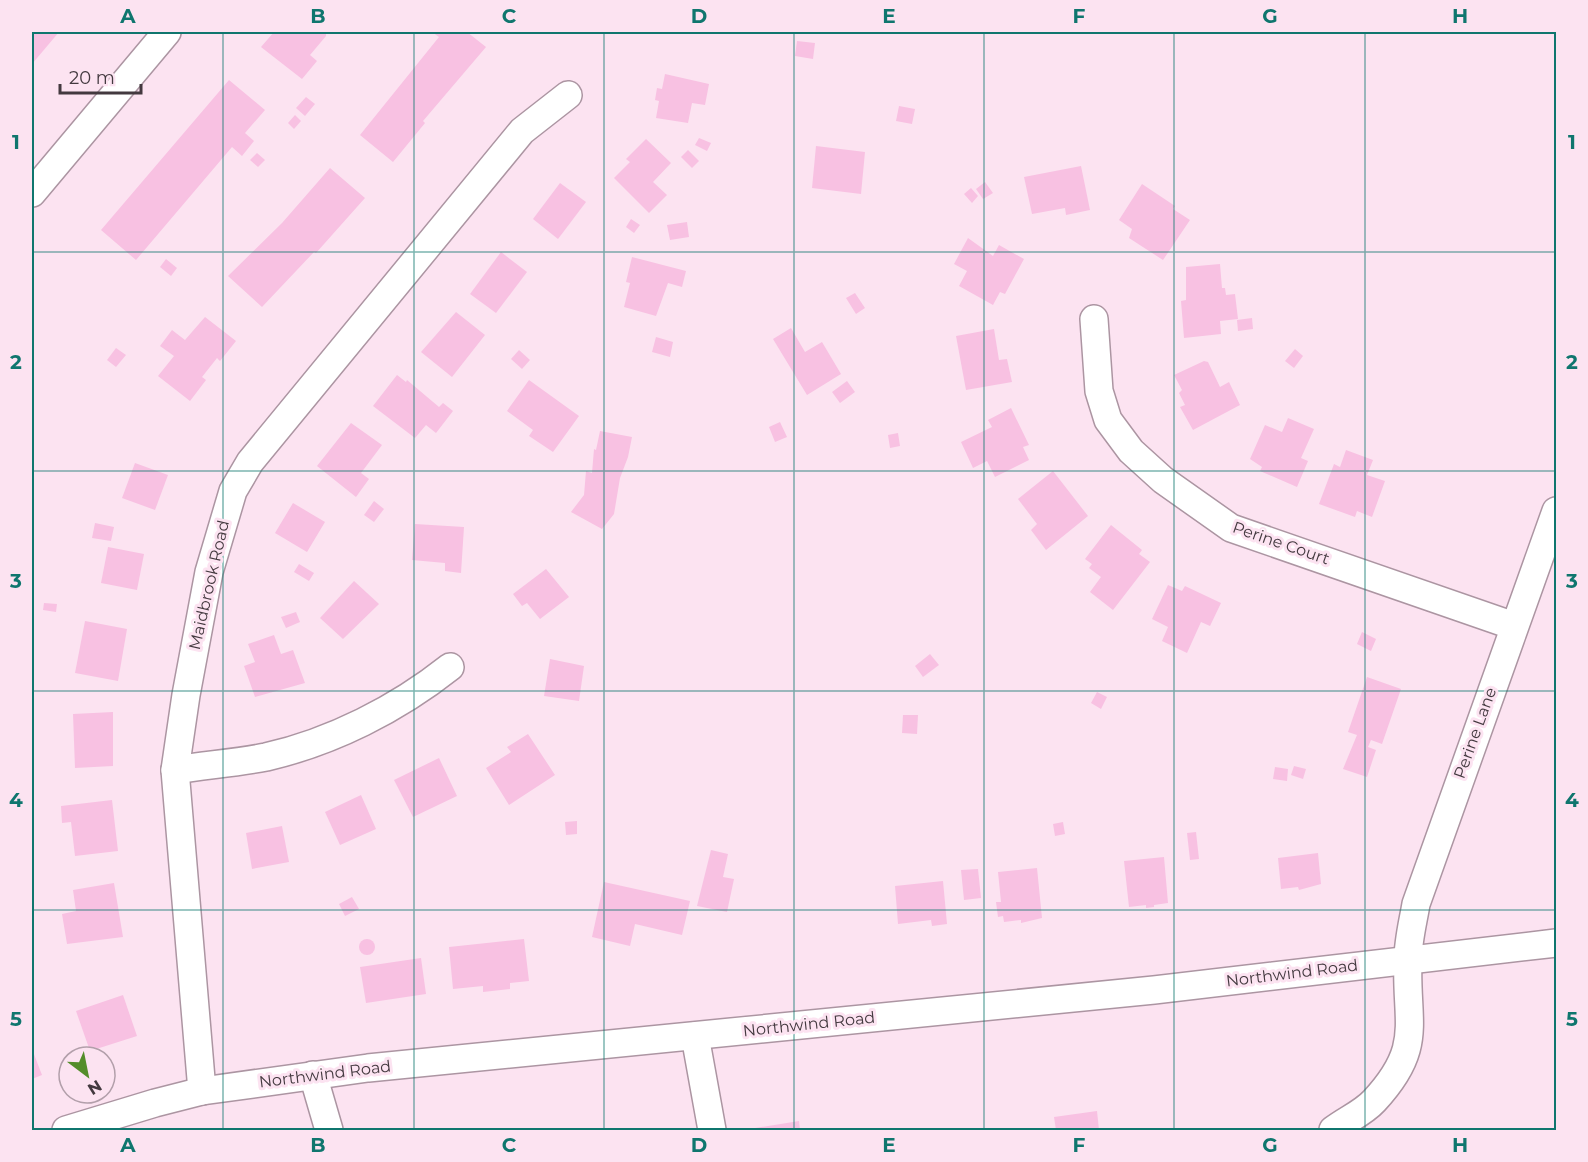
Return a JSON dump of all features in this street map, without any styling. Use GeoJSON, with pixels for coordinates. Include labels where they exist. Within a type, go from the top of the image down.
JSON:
{"type":"FeatureCollection","features":[{"type":"Feature","properties":{"kind":"street"},"geometry":{"type":"LineString","coordinates":[[32,193],[167,32]]}},
{"type":"Feature","properties":{"kind":"street","name":"Maidbrook Road"},"geometry":{"type":"LineString","coordinates":[[202,1091],[175,770],[208,572],[223,521],[239,481],[265,443],[522,131],[568,95]]}},
{"type":"Feature","properties":{"kind":"street","name":"Perine Court"},"geometry":{"type":"LineString","coordinates":[[1094,319],[1099,391],[1108,420],[1131,451],[1196,504],[1231,528],[1514,626]]}},
{"type":"Feature","properties":{"kind":"street","name":"Perine Lane"},"geometry":{"type":"LineString","coordinates":[[1333,1131],[1372,1103],[1394,1078],[1407,1051],[1412,1020],[1408,959],[1416,904],[1557,511]]}},
{"type":"Feature","properties":{"kind":"street"},"geometry":{"type":"LineString","coordinates":[[175,770],[266,757],[314,743],[418,693],[450,668]]}},
{"type":"Feature","properties":{"kind":"street","name":"Northwind Road"},"geometry":{"type":"LineString","coordinates":[[66,1131],[114,1114],[202,1091],[313,1075],[1154,990],[1557,943]]}},
{"type":"Feature","properties":{"kind":"street"},"geometry":{"type":"LineString","coordinates":[[695,1036],[712,1131]]}},
{"type":"Feature","properties":{"kind":"street"},"geometry":{"type":"LineString","coordinates":[[313,1075],[329,1131]]}},
{"type":"Feature","properties":{"kind":"building"},"geometry":{"type":"Polygon","coordinates":[[[32,32],[59,32],[32,64],[32,32]]]}},
{"type":"Feature","properties":{"kind":"building"},"geometry":{"type":"Polygon","coordinates":[[[274,32],[326,32],[326,36],[310,55],[317,61],[302,79],[261,47],[274,32]]]}},
{"type":"Feature","properties":{"kind":"building"},"geometry":{"type":"Polygon","coordinates":[[[432,32],[467,32],[486,47],[423,121],[425,123],[393,162],[360,135],[439,37],[432,32]]]}},
{"type":"Feature","properties":{"kind":"building"},"geometry":{"type":"Polygon","coordinates":[[[797,41],[815,43],[813,59],[795,56],[797,41]]]}},
{"type":"Feature","properties":{"kind":"building"},"geometry":{"type":"Polygon","coordinates":[[[665,74],[709,84],[705,105],[692,103],[688,123],[656,118],[659,101],[655,100],[657,88],[662,89],[665,74]]]}},
{"type":"Feature","properties":{"kind":"building"},"geometry":{"type":"Polygon","coordinates":[[[229,80],[265,110],[245,133],[254,141],[242,156],[232,147],[136,260],[101,230],[229,80]]]}},
{"type":"Feature","properties":{"kind":"building"},"geometry":{"type":"Polygon","coordinates":[[[306,97],[315,104],[305,116],[296,108],[306,97]]]}},
{"type":"Feature","properties":{"kind":"building"},"geometry":{"type":"Polygon","coordinates":[[[899,106],[915,109],[912,124],[896,121],[899,106]]]}},
{"type":"Feature","properties":{"kind":"building"},"geometry":{"type":"Polygon","coordinates":[[[295,115],[301,121],[294,129],[288,123],[295,115]]]}},
{"type":"Feature","properties":{"kind":"building"},"geometry":{"type":"Polygon","coordinates":[[[699,138],[711,143],[707,151],[695,145],[699,138]]]}},
{"type":"Feature","properties":{"kind":"building"},"geometry":{"type":"Polygon","coordinates":[[[646,139],[671,163],[653,182],[667,195],[649,213],[614,178],[630,162],[626,159],[646,139]]]}},
{"type":"Feature","properties":{"kind":"building"},"geometry":{"type":"Polygon","coordinates":[[[816,146],[865,152],[861,194],[812,188],[816,146]]]}},
{"type":"Feature","properties":{"kind":"building"},"geometry":{"type":"Polygon","coordinates":[[[688,150],[699,161],[692,168],[681,157],[688,150]]]}},
{"type":"Feature","properties":{"kind":"building"},"geometry":{"type":"Polygon","coordinates":[[[257,153],[265,160],[258,167],[250,160],[257,153]]]}},
{"type":"Feature","properties":{"kind":"building"},"geometry":{"type":"Polygon","coordinates":[[[1081,166],[1090,210],[1066,215],[1065,208],[1032,214],[1024,177],[1081,166]]]}},
{"type":"Feature","properties":{"kind":"building"},"geometry":{"type":"Polygon","coordinates":[[[330,168],[365,198],[316,253],[314,252],[262,307],[228,276],[282,223],[330,168]]]}},
{"type":"Feature","properties":{"kind":"building"},"geometry":{"type":"Polygon","coordinates":[[[985,182],[993,193],[983,199],[976,189],[985,182]]]}},
{"type":"Feature","properties":{"kind":"building"},"geometry":{"type":"Polygon","coordinates":[[[560,183],[586,202],[558,239],[533,219],[560,183]]]}},
{"type":"Feature","properties":{"kind":"building"},"geometry":{"type":"Polygon","coordinates":[[[1142,184],[1175,206],[1173,209],[1190,220],[1163,260],[1129,238],[1132,229],[1119,220],[1142,184]]]}},
{"type":"Feature","properties":{"kind":"building"},"geometry":{"type":"Polygon","coordinates":[[[971,188],[978,196],[972,203],[964,194],[971,188]]]}},
{"type":"Feature","properties":{"kind":"building"},"geometry":{"type":"Polygon","coordinates":[[[631,219],[640,225],[634,233],[626,227],[631,219]]]}},
{"type":"Feature","properties":{"kind":"building"},"geometry":{"type":"Polygon","coordinates":[[[687,222],[689,237],[670,240],[667,225],[687,222]]]}},
{"type":"Feature","properties":{"kind":"building"},"geometry":{"type":"Polygon","coordinates":[[[968,238],[993,256],[999,245],[1024,259],[1005,294],[1000,292],[993,305],[959,286],[967,271],[954,264],[968,238]]]}},
{"type":"Feature","properties":{"kind":"building"},"geometry":{"type":"Polygon","coordinates":[[[501,252],[527,272],[496,313],[470,294],[501,252]]]}},
{"type":"Feature","properties":{"kind":"building"},"geometry":{"type":"Polygon","coordinates":[[[632,257],[686,271],[682,287],[668,283],[656,316],[624,307],[630,283],[626,282],[632,257]]]}},
{"type":"Feature","properties":{"kind":"building"},"geometry":{"type":"Polygon","coordinates":[[[166,259],[177,268],[171,276],[160,267],[166,259]]]}},
{"type":"Feature","properties":{"kind":"building"},"geometry":{"type":"Polygon","coordinates":[[[1220,264],[1222,288],[1225,288],[1226,295],[1235,294],[1238,319],[1220,321],[1221,334],[1184,338],[1181,301],[1186,300],[1186,267],[1220,264]]]}},
{"type":"Feature","properties":{"kind":"building"},"geometry":{"type":"Polygon","coordinates":[[[855,293],[865,308],[856,314],[846,298],[855,293]]]}},
{"type":"Feature","properties":{"kind":"building"},"geometry":{"type":"Polygon","coordinates":[[[456,312],[485,335],[452,377],[421,352],[456,312]]]}},
{"type":"Feature","properties":{"kind":"building"},"geometry":{"type":"Polygon","coordinates":[[[205,317],[236,341],[220,361],[217,358],[202,377],[206,380],[190,401],[158,376],[174,356],[160,346],[172,330],[185,340],[205,317]]]}},
{"type":"Feature","properties":{"kind":"building"},"geometry":{"type":"Polygon","coordinates":[[[1252,318],[1253,329],[1238,331],[1237,320],[1252,318]]]}},
{"type":"Feature","properties":{"kind":"building"},"geometry":{"type":"Polygon","coordinates":[[[791,328],[805,352],[822,342],[841,374],[807,395],[773,339],[791,328]]]}},
{"type":"Feature","properties":{"kind":"building"},"geometry":{"type":"Polygon","coordinates":[[[994,329],[999,360],[1007,359],[1012,382],[966,390],[956,336],[994,329]]]}},
{"type":"Feature","properties":{"kind":"building"},"geometry":{"type":"Polygon","coordinates":[[[656,337],[673,342],[670,357],[652,352],[656,337]]]}},
{"type":"Feature","properties":{"kind":"building"},"geometry":{"type":"Polygon","coordinates":[[[116,348],[126,355],[116,367],[107,360],[116,348]]]}},
{"type":"Feature","properties":{"kind":"building"},"geometry":{"type":"Polygon","coordinates":[[[1295,349],[1303,356],[1294,368],[1285,361],[1295,349]]]}},
{"type":"Feature","properties":{"kind":"building"},"geometry":{"type":"Polygon","coordinates":[[[519,350],[530,360],[522,369],[511,359],[519,350]]]}},
{"type":"Feature","properties":{"kind":"building"},"geometry":{"type":"Polygon","coordinates":[[[1204,361],[1208,362],[1220,387],[1229,382],[1240,405],[1193,430],[1180,407],[1185,405],[1179,393],[1182,390],[1174,375],[1204,361]]]}},
{"type":"Feature","properties":{"kind":"building"},"geometry":{"type":"Polygon","coordinates":[[[397,375],[406,382],[407,380],[439,407],[443,403],[453,411],[436,433],[426,425],[415,438],[373,406],[397,375]]]}},
{"type":"Feature","properties":{"kind":"building"},"geometry":{"type":"Polygon","coordinates":[[[529,380],[579,416],[553,452],[529,436],[533,430],[507,411],[529,380]]]}},
{"type":"Feature","properties":{"kind":"building"},"geometry":{"type":"Polygon","coordinates":[[[847,381],[855,392],[840,403],[832,392],[847,381]]]}},
{"type":"Feature","properties":{"kind":"building"},"geometry":{"type":"Polygon","coordinates":[[[1011,408],[1029,445],[1023,447],[1029,460],[995,477],[987,461],[973,468],[961,442],[992,427],[988,420],[1011,408]]]}},
{"type":"Feature","properties":{"kind":"building"},"geometry":{"type":"Polygon","coordinates":[[[1288,418],[1314,429],[1301,458],[1308,461],[1297,487],[1260,471],[1262,467],[1250,459],[1265,425],[1282,432],[1288,418]]]}},
{"type":"Feature","properties":{"kind":"building"},"geometry":{"type":"Polygon","coordinates":[[[780,422],[787,437],[775,442],[769,427],[780,422]]]}},
{"type":"Feature","properties":{"kind":"building"},"geometry":{"type":"Polygon","coordinates":[[[351,423],[382,445],[361,473],[369,479],[356,497],[317,466],[351,423]]]}},
{"type":"Feature","properties":{"kind":"building"},"geometry":{"type":"Polygon","coordinates":[[[600,431],[632,437],[620,478],[614,514],[602,529],[571,512],[584,495],[586,471],[592,473],[594,449],[596,450],[600,431]]]}},
{"type":"Feature","properties":{"kind":"building"},"geometry":{"type":"Polygon","coordinates":[[[898,433],[900,446],[890,448],[888,435],[898,433]]]}},
{"type":"Feature","properties":{"kind":"building"},"geometry":{"type":"Polygon","coordinates":[[[1346,450],[1373,460],[1367,475],[1385,481],[1372,517],[1357,511],[1355,517],[1319,504],[1334,464],[1340,467],[1346,450]]]}},
{"type":"Feature","properties":{"kind":"building"},"geometry":{"type":"Polygon","coordinates":[[[135,463],[168,475],[155,510],[122,498],[135,463]]]}},
{"type":"Feature","properties":{"kind":"building"},"geometry":{"type":"Polygon","coordinates":[[[1053,471],[1088,516],[1046,550],[1031,530],[1037,524],[1018,499],[1053,471]]]}},
{"type":"Feature","properties":{"kind":"building"},"geometry":{"type":"Polygon","coordinates":[[[374,501],[384,509],[374,522],[364,515],[374,501]]]}},
{"type":"Feature","properties":{"kind":"building"},"geometry":{"type":"Polygon","coordinates":[[[293,503],[325,522],[307,552],[275,533],[293,503]]]}},
{"type":"Feature","properties":{"kind":"building"},"geometry":{"type":"Polygon","coordinates":[[[95,523],[114,527],[111,541],[92,538],[95,523]]]}},
{"type":"Feature","properties":{"kind":"building"},"geometry":{"type":"Polygon","coordinates":[[[415,524],[464,527],[461,573],[445,571],[445,563],[412,560],[415,524]]]}},
{"type":"Feature","properties":{"kind":"building"},"geometry":{"type":"Polygon","coordinates":[[[1111,525],[1142,550],[1139,554],[1150,562],[1113,610],[1090,592],[1101,577],[1089,568],[1092,564],[1085,559],[1111,525]]]}},
{"type":"Feature","properties":{"kind":"building"},"geometry":{"type":"Polygon","coordinates":[[[108,547],[144,554],[137,590],[101,583],[108,547]]]}},
{"type":"Feature","properties":{"kind":"building"},"geometry":{"type":"Polygon","coordinates":[[[299,564],[314,573],[309,581],[294,572],[299,564]]]}},
{"type":"Feature","properties":{"kind":"building"},"geometry":{"type":"Polygon","coordinates":[[[546,569],[569,597],[540,619],[527,603],[522,606],[513,594],[546,569]]]}},
{"type":"Feature","properties":{"kind":"building"},"geometry":{"type":"Polygon","coordinates":[[[354,581],[379,604],[343,639],[320,618],[354,581]]]}},
{"type":"Feature","properties":{"kind":"building"},"geometry":{"type":"Polygon","coordinates":[[[1168,585],[1182,591],[1185,586],[1221,603],[1210,626],[1201,622],[1187,653],[1162,641],[1168,627],[1152,619],[1168,585]]]}},
{"type":"Feature","properties":{"kind":"building"},"geometry":{"type":"Polygon","coordinates":[[[44,603],[57,604],[56,612],[43,610],[44,603]]]}},
{"type":"Feature","properties":{"kind":"building"},"geometry":{"type":"Polygon","coordinates":[[[296,612],[300,622],[286,628],[281,617],[296,612]]]}},
{"type":"Feature","properties":{"kind":"building"},"geometry":{"type":"Polygon","coordinates":[[[85,621],[127,629],[118,681],[75,673],[85,621]]]}},
{"type":"Feature","properties":{"kind":"building"},"geometry":{"type":"Polygon","coordinates":[[[1362,632],[1376,639],[1371,651],[1357,644],[1362,632]]]}},
{"type":"Feature","properties":{"kind":"building"},"geometry":{"type":"Polygon","coordinates":[[[274,635],[281,654],[293,650],[305,683],[255,697],[244,666],[255,662],[248,644],[274,635]]]}},
{"type":"Feature","properties":{"kind":"building"},"geometry":{"type":"Polygon","coordinates":[[[930,654],[939,665],[923,677],[915,666],[930,654]]]}},
{"type":"Feature","properties":{"kind":"building"},"geometry":{"type":"Polygon","coordinates":[[[550,659],[584,666],[579,701],[544,696],[550,659]]]}},
{"type":"Feature","properties":{"kind":"building"},"geometry":{"type":"Polygon","coordinates":[[[1367,677],[1401,689],[1382,744],[1371,740],[1368,747],[1376,750],[1367,777],[1343,769],[1357,735],[1348,732],[1367,677]]]}},
{"type":"Feature","properties":{"kind":"building"},"geometry":{"type":"Polygon","coordinates":[[[1097,692],[1107,697],[1101,709],[1091,703],[1097,692]]]}},
{"type":"Feature","properties":{"kind":"building"},"geometry":{"type":"Polygon","coordinates":[[[113,712],[113,766],[75,768],[73,714],[113,712]]]}},
{"type":"Feature","properties":{"kind":"building"},"geometry":{"type":"Polygon","coordinates":[[[903,715],[918,715],[917,734],[902,733],[903,715]]]}},
{"type":"Feature","properties":{"kind":"building"},"geometry":{"type":"Polygon","coordinates":[[[528,734],[555,775],[509,805],[486,768],[511,752],[507,747],[528,734]]]}},
{"type":"Feature","properties":{"kind":"building"},"geometry":{"type":"Polygon","coordinates":[[[439,758],[457,796],[413,817],[394,780],[439,758]]]}},
{"type":"Feature","properties":{"kind":"building"},"geometry":{"type":"Polygon","coordinates":[[[1294,766],[1306,769],[1303,779],[1291,775],[1294,766]]]}},
{"type":"Feature","properties":{"kind":"building"},"geometry":{"type":"Polygon","coordinates":[[[1275,767],[1288,769],[1287,781],[1273,779],[1275,767]]]}},
{"type":"Feature","properties":{"kind":"building"},"geometry":{"type":"Polygon","coordinates":[[[361,795],[376,829],[340,845],[325,812],[361,795]]]}},
{"type":"Feature","properties":{"kind":"building"},"geometry":{"type":"Polygon","coordinates":[[[112,800],[118,851],[75,856],[71,822],[62,823],[61,806],[112,800]]]}},
{"type":"Feature","properties":{"kind":"building"},"geometry":{"type":"Polygon","coordinates":[[[577,821],[577,834],[566,835],[565,822],[577,821]]]}},
{"type":"Feature","properties":{"kind":"building"},"geometry":{"type":"Polygon","coordinates":[[[1063,822],[1065,834],[1055,836],[1053,824],[1063,822]]]}},
{"type":"Feature","properties":{"kind":"building"},"geometry":{"type":"Polygon","coordinates":[[[282,826],[289,862],[252,869],[246,833],[282,826]]]}},
{"type":"Feature","properties":{"kind":"building"},"geometry":{"type":"Polygon","coordinates":[[[1196,832],[1199,859],[1190,860],[1187,833],[1196,832]]]}},
{"type":"Feature","properties":{"kind":"building"},"geometry":{"type":"Polygon","coordinates":[[[711,850],[728,854],[723,877],[734,879],[727,912],[697,906],[711,850]]]}},
{"type":"Feature","properties":{"kind":"building"},"geometry":{"type":"Polygon","coordinates":[[[1318,853],[1321,884],[1299,890],[1298,887],[1281,889],[1278,858],[1318,853]]]}},
{"type":"Feature","properties":{"kind":"building"},"geometry":{"type":"Polygon","coordinates":[[[1164,857],[1168,903],[1146,908],[1146,905],[1129,907],[1124,861],[1164,857]]]}},
{"type":"Feature","properties":{"kind":"building"},"geometry":{"type":"Polygon","coordinates":[[[1037,868],[1042,918],[1021,923],[1021,920],[1004,922],[1003,916],[998,917],[996,902],[1001,902],[998,872],[1037,868]]]}},
{"type":"Feature","properties":{"kind":"building"},"geometry":{"type":"Polygon","coordinates":[[[978,869],[981,898],[964,900],[961,870],[978,869]]]}},
{"type":"Feature","properties":{"kind":"building"},"geometry":{"type":"Polygon","coordinates":[[[943,881],[947,924],[932,926],[931,920],[898,924],[895,886],[943,881]]]}},
{"type":"Feature","properties":{"kind":"building"},"geometry":{"type":"Polygon","coordinates":[[[604,882],[690,901],[682,935],[635,924],[630,946],[592,937],[604,882]]]}},
{"type":"Feature","properties":{"kind":"building"},"geometry":{"type":"Polygon","coordinates":[[[114,883],[123,937],[67,944],[62,914],[76,911],[73,890],[114,883]]]}},
{"type":"Feature","properties":{"kind":"building"},"geometry":{"type":"Polygon","coordinates":[[[352,897],[359,909],[345,916],[339,904],[352,897]]]}},
{"type":"Feature","properties":{"kind":"building"},"geometry":{"type":"Polygon","coordinates":[[[364,939],[370,939],[375,947],[373,953],[364,955],[359,950],[359,944],[364,939]]]}},
{"type":"Feature","properties":{"kind":"building"},"geometry":{"type":"Polygon","coordinates":[[[524,939],[529,981],[510,983],[510,989],[483,992],[483,986],[453,989],[449,947],[524,939]]]}},
{"type":"Feature","properties":{"kind":"building"},"geometry":{"type":"Polygon","coordinates":[[[421,958],[426,994],[366,1003],[360,967],[421,958]]]}},
{"type":"Feature","properties":{"kind":"building"},"geometry":{"type":"Polygon","coordinates":[[[123,995],[137,1036],[109,1045],[88,1045],[76,1011],[123,995]]]}},
{"type":"Feature","properties":{"kind":"building"},"geometry":{"type":"Polygon","coordinates":[[[32,1049],[42,1075],[32,1079],[32,1049]]]}},
{"type":"Feature","properties":{"kind":"building"},"geometry":{"type":"Polygon","coordinates":[[[1097,1111],[1099,1130],[1056,1130],[1054,1117],[1097,1111]]]}},
{"type":"Feature","properties":{"kind":"building"},"geometry":{"type":"Polygon","coordinates":[[[799,1121],[800,1130],[749,1129],[799,1121]]]}}]}
